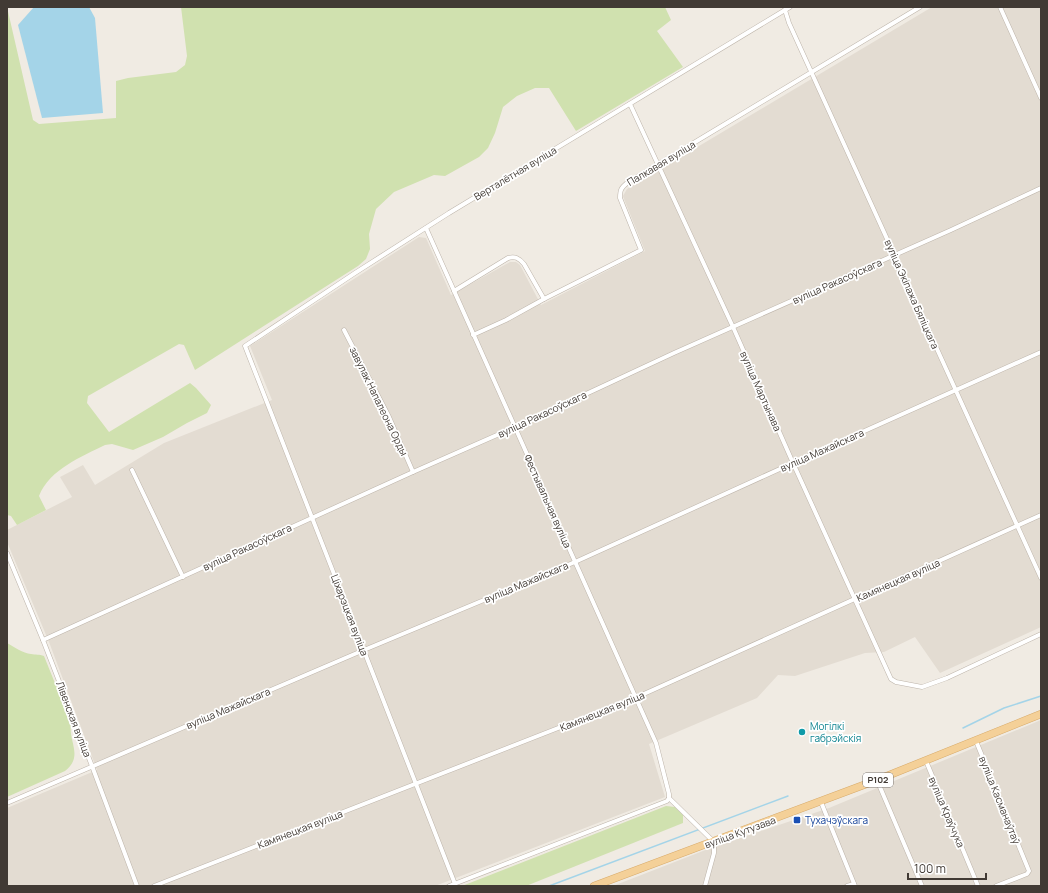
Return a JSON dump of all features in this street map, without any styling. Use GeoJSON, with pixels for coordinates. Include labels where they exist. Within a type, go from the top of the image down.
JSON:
{"type":"FeatureCollection","features":[{"type":"Feature","properties":{"kind":"main road","name":"вуліца Кутузава"},"geometry":{"type":"LineString","coordinates":[[594,886],[821,802],[1041,714]]}},
{"type":"Feature","properties":{"kind":"street","name":"Верталётная вуліца"},"geometry":{"type":"LineString","coordinates":[[245,346],[426,228],[790,7]]}},
{"type":"Feature","properties":{"kind":"street","name":"Палкавая вуліца"},"geometry":{"type":"LineString","coordinates":[[473,335],[506,320],[544,299],[642,250],[620,198],[621,188],[920,7]]}},
{"type":"Feature","properties":{"kind":"street"},"geometry":{"type":"LineString","coordinates":[[1000,7],[1041,98]]}},
{"type":"Feature","properties":{"kind":"street","name":"вуліца Экіпажа Бяліцкага"},"geometry":{"type":"LineString","coordinates":[[785,10],[1041,578]]}},
{"type":"Feature","properties":{"kind":"street","name":"вуліца Мартынава"},"geometry":{"type":"LineString","coordinates":[[630,104],[734,327],[793,463],[891,680],[922,687],[947,678],[1041,634]]}},
{"type":"Feature","properties":{"kind":"street","name":"вуліца Ракасоўскага"},"geometry":{"type":"LineString","coordinates":[[43,640],[514,427],[666,356],[895,255],[1041,188]]}},
{"type":"Feature","properties":{"kind":"street","name":"Фестывальная вуліца"},"geometry":{"type":"LineString","coordinates":[[426,228],[656,743],[668,800]]}},
{"type":"Feature","properties":{"kind":"street"},"geometry":{"type":"LineString","coordinates":[[454,291],[508,258],[515,257],[520,259],[524,264],[544,299]]}},
{"type":"Feature","properties":{"kind":"street","name":"завулак Напалеона Орды"},"geometry":{"type":"LineString","coordinates":[[344,330],[389,417],[413,472]]}},
{"type":"Feature","properties":{"kind":"street","name":"Ціхарэцкая вуліца"},"geometry":{"type":"LineString","coordinates":[[245,346],[455,884]]}},
{"type":"Feature","properties":{"kind":"street","name":"вуліца Мажайскага"},"geometry":{"type":"LineString","coordinates":[[7,803],[364,650],[575,562],[1041,352]]}},
{"type":"Feature","properties":{"kind":"street"},"geometry":{"type":"LineString","coordinates":[[132,470],[183,577]]}},
{"type":"Feature","properties":{"kind":"street","name":"Камянецкая вуліца"},"geometry":{"type":"LineString","coordinates":[[154,886],[635,698],[1041,515]]}},
{"type":"Feature","properties":{"kind":"street","name":"Лівенская вуліца"},"geometry":{"type":"LineString","coordinates":[[7,554],[43,640],[137,886]]}},
{"type":"Feature","properties":{"kind":"street","name":"вуліца Касманаўтаў"},"geometry":{"type":"LineString","coordinates":[[976,741],[1029,871],[1027,874],[996,886]]}},
{"type":"Feature","properties":{"kind":"street","name":"вуліца Краўчука"},"geometry":{"type":"LineString","coordinates":[[926,761],[978,886]]}},
{"type":"Feature","properties":{"kind":"street"},"geometry":{"type":"LineString","coordinates":[[877,780],[922,886]]}},
{"type":"Feature","properties":{"kind":"street"},"geometry":{"type":"LineString","coordinates":[[449,886],[668,800],[714,842],[714,853],[705,886]]}},
{"type":"Feature","properties":{"kind":"street"},"geometry":{"type":"LineString","coordinates":[[821,802],[854,885],[847,886]]}},
{"type":"Feature","properties":{"kind":"shaded area"},"geometry":{"type":"Polygon","coordinates":[[[932,7],[1041,7],[1041,627],[940,673],[915,637],[884,652],[865,653],[795,676],[778,675],[757,698],[649,744],[665,797],[435,886],[7,886],[7,808],[97,770],[49,642],[7,542],[7,530],[72,497],[60,477],[83,465],[95,485],[164,443],[272,400],[250,346],[419,237],[426,238],[451,295],[510,262],[516,262],[520,265],[541,305],[645,251],[623,196],[627,189],[932,7]]]}},
{"type":"Feature","properties":{"kind":"shaded area"},"geometry":{"type":"Polygon","coordinates":[[[1041,720],[1041,886],[613,886],[708,849],[829,808],[1041,720]]]}},
{"type":"Feature","properties":{"kind":"green space"},"geometry":{"type":"Polygon","coordinates":[[[7,7],[33,120],[39,124],[116,118],[116,81],[176,72],[185,65],[187,56],[181,7],[665,7],[671,20],[657,31],[683,67],[576,131],[549,88],[535,88],[517,96],[503,107],[495,133],[488,148],[479,157],[445,176],[434,175],[394,192],[376,209],[369,234],[370,249],[366,259],[358,266],[195,370],[184,345],[179,344],[88,396],[87,403],[109,432],[190,383],[211,405],[207,413],[163,437],[133,450],[112,444],[105,445],[76,459],[58,471],[44,487],[39,496],[46,510],[17,525],[11,516],[7,515],[7,7]]]}},
{"type":"Feature","properties":{"kind":"green space"},"geometry":{"type":"Polygon","coordinates":[[[7,643],[19,650],[44,656],[71,723],[74,760],[65,771],[7,797],[7,643]]]}},
{"type":"Feature","properties":{"kind":"green space"},"geometry":{"type":"Polygon","coordinates":[[[666,806],[675,807],[683,815],[683,823],[526,886],[462,886],[666,806]]]}},
{"type":"Feature","properties":{"kind":"water"},"geometry":{"type":"Polygon","coordinates":[[[34,7],[89,7],[95,18],[103,113],[42,118],[18,25],[34,7]]]}},
{"type":"Feature","properties":{"kind":"waterway"},"geometry":{"type":"LineString","coordinates":[[963,728],[1004,708],[1041,696]]}},
{"type":"Feature","properties":{"kind":"waterway"},"geometry":{"type":"LineString","coordinates":[[549,886],[788,796]]}},
{"type":"Feature","properties":{"kind":"place","name":"Могілкі габрэйскія"},"geometry":{"type":"Point","coordinates":[802,732]}},
{"type":"Feature","properties":{"kind":"place","name":"Тухачэўскага"},"geometry":{"type":"Point","coordinates":[797,820]}}]}
